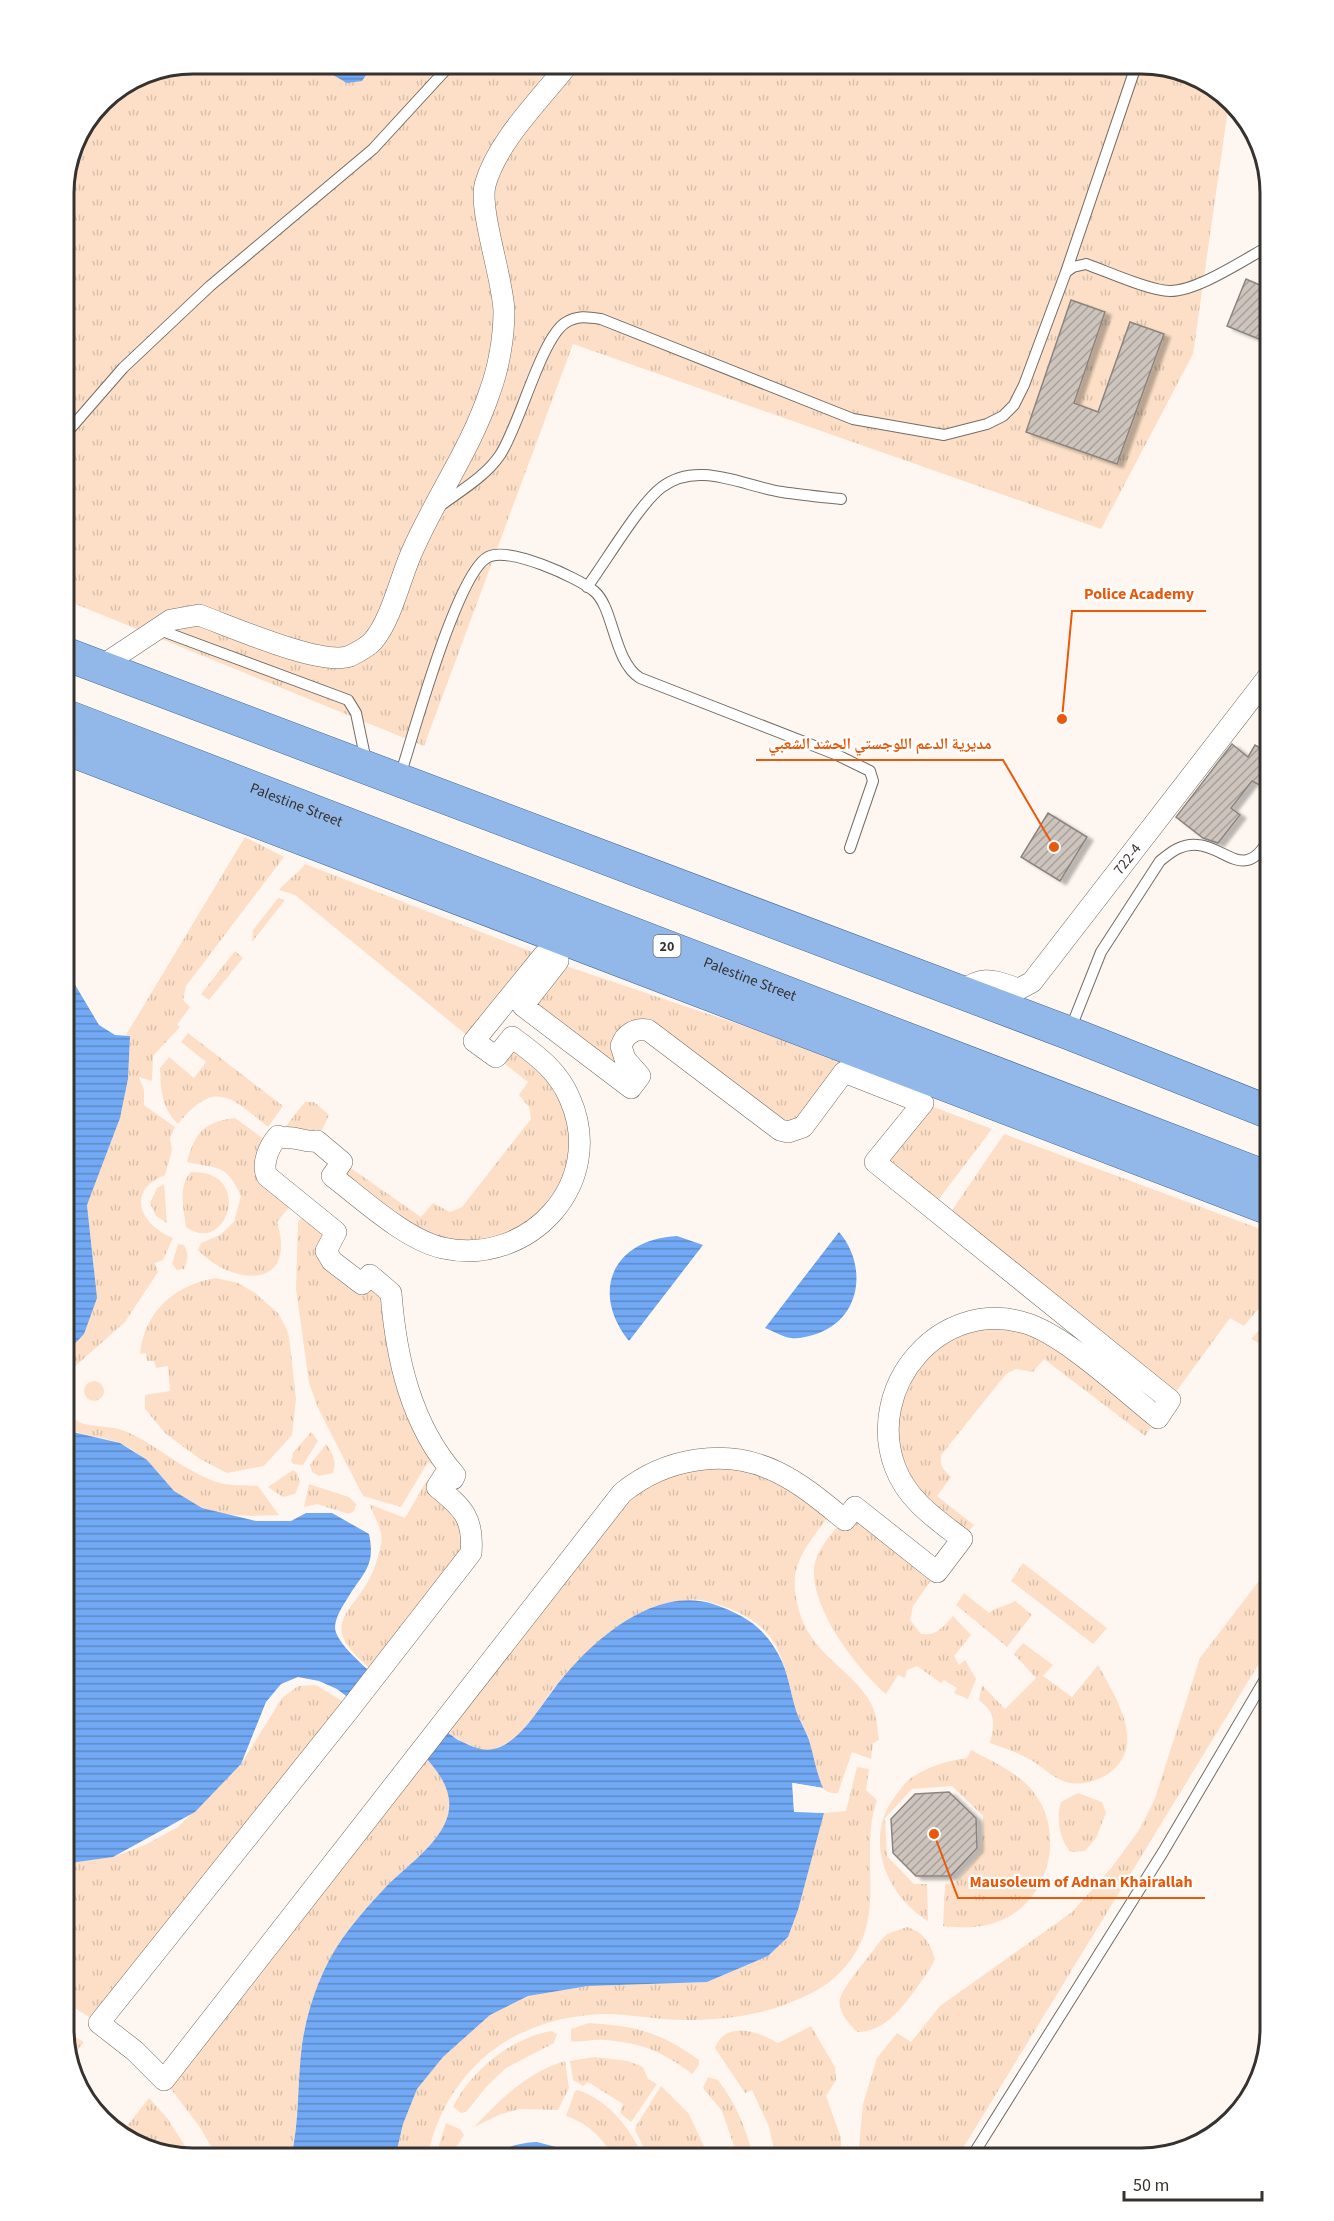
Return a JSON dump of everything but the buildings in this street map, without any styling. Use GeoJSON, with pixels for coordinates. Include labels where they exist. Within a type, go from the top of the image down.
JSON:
{"type":"FeatureCollection","features":[{"type":"Feature","properties":{"kind":"main road"},"geometry":{"type":"LineString","coordinates":[[74,657],[1069,1033],[1260,1109]]}},
{"type":"Feature","properties":{"kind":"main road","name":"Palestine Street"},"geometry":{"type":"LineString","coordinates":[[74,719],[1260,1175]]}},
{"type":"Feature","properties":{"kind":"main road"},"geometry":{"type":"LineString","coordinates":[[74,751],[1260,1205]]}},
{"type":"Feature","properties":{"kind":"main road"},"geometry":{"type":"LineString","coordinates":[[843,1014],[857,1039],[877,1059]]}},
{"type":"Feature","properties":{"kind":"main road"},"geometry":{"type":"LineString","coordinates":[[919,1075],[976,1065]]}},
{"type":"Feature","properties":{"kind":"street"},"geometry":{"type":"LineString","coordinates":[[100,667],[171,620],[199,615],[309,654],[332,658],[348,657],[373,640],[389,611],[430,513],[474,435],[491,388],[500,351],[504,310],[485,199],[488,177],[498,153],[560,74]]}},
{"type":"Feature","properties":{"kind":"street","name":"722-4"},"geometry":{"type":"LineString","coordinates":[[959,992],[976,981],[990,980],[1019,989],[1032,982],[1260,687]]}},
{"type":"Feature","properties":{"kind":"street"},"geometry":{"type":"LineString","coordinates":[[543,956],[558,961],[524,1006],[631,1088],[640,1076],[625,1059],[621,1046],[628,1034],[641,1029],[648,1030],[780,1130],[788,1132],[803,1127],[844,1072],[923,1103],[875,1162],[1170,1400],[1158,1418],[1052,1334],[1031,1325],[994,1318],[967,1324],[938,1336],[914,1356],[899,1380],[887,1425],[895,1468],[909,1494],[929,1514],[962,1539],[937,1572],[855,1508],[845,1520],[803,1486],[776,1471],[738,1459],[704,1459],[670,1465],[642,1477],[622,1493],[164,2080],[135,2051],[99,2023],[350,1710],[471,1553],[472,1537],[467,1517],[437,1487],[446,1473],[453,1479],[455,1475],[430,1438],[414,1405],[399,1358],[391,1293],[370,1275],[362,1284],[332,1261],[326,1251],[336,1232],[267,1176],[265,1172],[268,1147],[278,1136],[281,1138],[296,1137],[307,1143],[317,1141],[342,1162],[332,1176],[414,1236],[440,1248],[485,1251],[503,1246],[542,1225],[561,1203],[574,1177],[579,1144],[575,1111],[549,1065],[512,1037],[496,1057],[474,1041],[543,956]]}},
{"type":"Feature","properties":{"kind":"lane"},"geometry":{"type":"LineString","coordinates":[[74,424],[123,368],[210,286],[373,149],[442,74]]}},
{"type":"Feature","properties":{"kind":"lane"},"geometry":{"type":"LineString","coordinates":[[430,513],[483,473],[500,455],[555,331],[576,318],[586,316],[601,319],[853,419],[944,435],[987,424],[1002,416],[1014,405],[1024,385],[1066,272],[1133,74]]}},
{"type":"Feature","properties":{"kind":"lane"},"geometry":{"type":"LineString","coordinates":[[1066,272],[1073,267],[1086,264],[1168,292],[1202,281],[1260,251]]}},
{"type":"Feature","properties":{"kind":"lane"},"geometry":{"type":"LineString","coordinates":[[587,587],[641,512],[660,489],[672,481],[695,475],[733,478],[780,492],[841,499]]}},
{"type":"Feature","properties":{"kind":"lane"},"geometry":{"type":"LineString","coordinates":[[399,779],[456,606],[478,564],[490,555],[506,554],[548,567],[587,587],[600,598],[628,668],[640,678],[835,754],[870,771],[873,781],[850,848]]}},
{"type":"Feature","properties":{"kind":"lane"},"geometry":{"type":"LineString","coordinates":[[157,629],[348,700],[356,712],[367,767]]}},
{"type":"Feature","properties":{"kind":"lane"},"geometry":{"type":"LineString","coordinates":[[1069,1033],[1101,952],[1160,861],[1173,850],[1198,844],[1235,861],[1246,859],[1257,854],[1260,850]]}},
{"type":"Feature","properties":{"kind":"lane"},"geometry":{"type":"LineString","coordinates":[[978,2148],[1163,1852],[1260,1689]]}},
{"type":"Feature","properties":{"kind":"green space"},"geometry":{"type":"Polygon","coordinates":[[[184,74],[1150,74],[1180,80],[1194,86],[1208,94],[1228,111],[1193,354],[1101,529],[573,344],[424,746],[74,603],[74,184],[78,161],[89,133],[103,114],[120,98],[147,83],[184,74]]]}},
{"type":"Feature","properties":{"kind":"green space"},"geometry":{"type":"Polygon","coordinates":[[[245,837],[284,857],[186,986],[183,1000],[190,1007],[177,1025],[180,1027],[153,1056],[152,1081],[139,1077],[144,1090],[144,1105],[175,1127],[170,1138],[172,1150],[165,1175],[145,1190],[141,1199],[145,1217],[152,1225],[173,1238],[163,1260],[155,1263],[158,1272],[125,1322],[73,1368],[73,1326],[94,1267],[87,1205],[120,1118],[128,1079],[130,1036],[126,1035],[245,837]]]}},
{"type":"Feature","properties":{"kind":"green space"},"geometry":{"type":"Polygon","coordinates":[[[305,864],[543,956],[474,1041],[295,895],[279,890],[305,864]]]}},
{"type":"Feature","properties":{"kind":"green space"},"geometry":{"type":"Polygon","coordinates":[[[278,898],[285,900],[252,942],[253,930],[278,898]]]}},
{"type":"Feature","properties":{"kind":"green space"},"geometry":{"type":"Polygon","coordinates":[[[235,951],[243,958],[209,1000],[201,994],[235,951]]]}},
{"type":"Feature","properties":{"kind":"green space"},"geometry":{"type":"Polygon","coordinates":[[[563,965],[836,1057],[842,1061],[796,1131],[648,1030],[628,1034],[631,1088],[523,1006],[563,965]]]}},
{"type":"Feature","properties":{"kind":"green space"},"geometry":{"type":"Polygon","coordinates":[[[188,1033],[283,1106],[268,1127],[244,1107],[223,1097],[213,1097],[202,1101],[178,1124],[172,1118],[163,1098],[160,1068],[169,1057],[194,1078],[206,1062],[181,1042],[188,1033]]]}},
{"type":"Feature","properties":{"kind":"green space"},"geometry":{"type":"Polygon","coordinates":[[[512,1037],[549,1065],[579,1144],[541,1225],[455,1250],[332,1176],[342,1162],[421,1217],[433,1203],[450,1212],[462,1207],[531,1119],[529,1107],[519,1095],[528,1082],[496,1057],[512,1037]]]}},
{"type":"Feature","properties":{"kind":"green space"},"geometry":{"type":"Polygon","coordinates":[[[305,1102],[314,1102],[329,1115],[317,1141],[278,1136],[305,1102]]]}},
{"type":"Feature","properties":{"kind":"green space"},"geometry":{"type":"Polygon","coordinates":[[[923,1103],[992,1129],[932,1208],[875,1162],[923,1103]]]}},
{"type":"Feature","properties":{"kind":"green space"},"geometry":{"type":"Polygon","coordinates":[[[235,1118],[261,1137],[268,1147],[266,1166],[295,1200],[277,1222],[281,1244],[278,1261],[270,1271],[258,1275],[243,1275],[228,1271],[212,1262],[198,1250],[201,1243],[220,1235],[234,1222],[241,1196],[225,1172],[214,1167],[187,1162],[202,1130],[216,1122],[235,1118]]]}},
{"type":"Feature","properties":{"kind":"green space"},"geometry":{"type":"Polygon","coordinates":[[[1004,1134],[1260,1229],[1260,1307],[1244,1326],[1230,1318],[1170,1400],[946,1219],[1004,1134]]]}},
{"type":"Feature","properties":{"kind":"green space"},"geometry":{"type":"Polygon","coordinates":[[[191,1172],[211,1175],[223,1184],[228,1196],[228,1210],[222,1222],[213,1231],[201,1233],[186,1227],[183,1191],[191,1172]]]}},
{"type":"Feature","properties":{"kind":"green space"},"geometry":{"type":"Polygon","coordinates":[[[164,1184],[167,1223],[156,1216],[150,1203],[157,1188],[164,1184]]]}},
{"type":"Feature","properties":{"kind":"green space"},"geometry":{"type":"Polygon","coordinates":[[[308,1210],[336,1232],[327,1245],[391,1293],[394,1335],[446,1473],[428,1462],[401,1507],[363,1496],[318,1408],[309,1383],[296,1289],[298,1222],[308,1210]]]}},
{"type":"Feature","properties":{"kind":"green space"},"geometry":{"type":"Polygon","coordinates":[[[178,1244],[184,1245],[187,1257],[184,1269],[177,1270],[172,1264],[178,1244]]]}},
{"type":"Feature","properties":{"kind":"green space"},"geometry":{"type":"Polygon","coordinates":[[[216,1278],[238,1283],[255,1293],[278,1313],[289,1336],[296,1399],[292,1435],[264,1466],[227,1473],[200,1459],[166,1434],[145,1409],[145,1395],[170,1391],[168,1366],[156,1368],[154,1361],[147,1361],[146,1353],[140,1354],[148,1325],[164,1303],[187,1287],[216,1278]]]}},
{"type":"Feature","properties":{"kind":"green space"},"geometry":{"type":"Polygon","coordinates":[[[1024,1323],[1158,1418],[1145,1436],[1044,1359],[1033,1372],[1016,1369],[1006,1374],[942,1454],[942,1467],[951,1477],[937,1496],[974,1525],[962,1539],[909,1494],[890,1407],[938,1336],[1024,1323]]]}},
{"type":"Feature","properties":{"kind":"green space"},"geometry":{"type":"Polygon","coordinates":[[[1260,1329],[1260,1344],[1251,1339],[1260,1329]]]}},
{"type":"Feature","properties":{"kind":"green space"},"geometry":{"type":"Polygon","coordinates":[[[94,1381],[101,1384],[104,1391],[101,1398],[94,1401],[87,1398],[84,1391],[87,1384],[94,1381]]]}},
{"type":"Feature","properties":{"kind":"green space"},"geometry":{"type":"Polygon","coordinates":[[[73,1418],[82,1423],[127,1432],[208,1479],[225,1484],[258,1486],[279,1515],[224,1514],[198,1506],[174,1491],[143,1458],[128,1447],[112,1440],[73,1431],[73,1418]]]}},
{"type":"Feature","properties":{"kind":"green space"},"geometry":{"type":"Polygon","coordinates":[[[311,1432],[318,1441],[303,1465],[293,1464],[291,1461],[293,1453],[311,1432]]]}},
{"type":"Feature","properties":{"kind":"green space"},"geometry":{"type":"Polygon","coordinates":[[[326,1444],[334,1458],[335,1465],[333,1473],[319,1476],[312,1472],[310,1465],[326,1444]]]}},
{"type":"Feature","properties":{"kind":"green space"},"geometry":{"type":"Polygon","coordinates":[[[738,1459],[833,1510],[809,1543],[798,1564],[795,1581],[796,1601],[810,1635],[856,1683],[872,1705],[879,1740],[873,1743],[871,1759],[852,1752],[838,1793],[825,1791],[819,1783],[809,1740],[796,1710],[781,1657],[771,1639],[759,1625],[744,1615],[700,1600],[684,1600],[654,1607],[621,1624],[576,1663],[521,1731],[494,1749],[473,1748],[442,1727],[642,1477],[738,1459]]]}},
{"type":"Feature","properties":{"kind":"green space"},"geometry":{"type":"Polygon","coordinates":[[[293,1470],[297,1473],[300,1482],[295,1494],[283,1497],[268,1487],[293,1470]]]}},
{"type":"Feature","properties":{"kind":"green space"},"geometry":{"type":"Polygon","coordinates":[[[427,1480],[437,1487],[472,1537],[377,1674],[356,1655],[344,1640],[342,1627],[345,1616],[371,1576],[382,1539],[369,1504],[405,1518],[427,1480]]]}},
{"type":"Feature","properties":{"kind":"green space"},"geometry":{"type":"Polygon","coordinates":[[[309,1484],[349,1497],[356,1504],[354,1511],[349,1514],[317,1504],[304,1507],[309,1484]]]}},
{"type":"Feature","properties":{"kind":"green space"},"geometry":{"type":"Polygon","coordinates":[[[855,1507],[937,1572],[913,1606],[910,1620],[921,1634],[931,1634],[939,1630],[953,1616],[971,1635],[954,1656],[959,1665],[965,1660],[976,1679],[968,1699],[954,1693],[957,1688],[944,1680],[941,1683],[917,1666],[907,1670],[905,1678],[898,1675],[886,1694],[862,1670],[838,1637],[820,1601],[815,1584],[814,1568],[824,1544],[855,1507]]]}},
{"type":"Feature","properties":{"kind":"green space"},"geometry":{"type":"Polygon","coordinates":[[[1023,1563],[1107,1628],[1093,1644],[1011,1581],[1023,1563]]]}},
{"type":"Feature","properties":{"kind":"green space"},"geometry":{"type":"Polygon","coordinates":[[[1260,1579],[1260,1662],[963,2148],[859,2148],[863,2104],[877,2058],[897,2033],[911,2042],[940,2006],[1072,1912],[1112,1867],[1139,1830],[1154,1801],[1200,1658],[1260,1579]]]}},
{"type":"Feature","properties":{"kind":"green space"},"geometry":{"type":"Polygon","coordinates":[[[964,1593],[989,1613],[1015,1601],[1032,1615],[1007,1647],[956,1605],[964,1593]]]}},
{"type":"Feature","properties":{"kind":"green space"},"geometry":{"type":"Polygon","coordinates":[[[1023,1643],[1053,1665],[1043,1676],[1072,1697],[1098,1665],[1120,1708],[1127,1738],[1125,1753],[1117,1766],[1103,1777],[1083,1783],[1068,1783],[1015,1752],[990,1743],[993,1719],[989,1710],[979,1700],[982,1685],[1005,1709],[1036,1678],[1014,1654],[1023,1643]]]}},
{"type":"Feature","properties":{"kind":"green space"},"geometry":{"type":"Polygon","coordinates":[[[316,1685],[352,1707],[99,2023],[73,2007],[73,1863],[113,1857],[145,1845],[178,1827],[241,1764],[282,1698],[298,1686],[316,1685]]]}},
{"type":"Feature","properties":{"kind":"green space"},"geometry":{"type":"Polygon","coordinates":[[[971,1750],[1014,1774],[1035,1794],[1044,1809],[1049,1826],[1048,1860],[1035,1892],[1010,1916],[978,1927],[943,1926],[945,1884],[955,1883],[982,1851],[983,1816],[952,1786],[912,1789],[885,1818],[887,1856],[914,1884],[927,1884],[928,1921],[913,1910],[890,1881],[883,1864],[880,1847],[881,1829],[886,1812],[896,1795],[909,1780],[924,1770],[967,1758],[971,1750]]]}},
{"type":"Feature","properties":{"kind":"green space"},"geometry":{"type":"Polygon","coordinates":[[[423,1755],[439,1775],[447,1790],[448,1815],[437,1837],[420,1856],[391,1881],[352,1926],[334,1951],[321,1976],[307,2017],[302,2045],[293,2147],[211,2147],[199,2126],[164,2080],[423,1755]]]}},
{"type":"Feature","properties":{"kind":"green space"},"geometry":{"type":"Polygon","coordinates":[[[857,1767],[869,1769],[866,1790],[877,1800],[870,1839],[868,1918],[863,1937],[854,1955],[835,1977],[812,1993],[794,2001],[740,2016],[683,2020],[606,2014],[569,2018],[534,2027],[487,2054],[465,2077],[444,2109],[430,2147],[398,2147],[403,2124],[417,2089],[443,2057],[490,2015],[528,1996],[588,1986],[707,1982],[768,1956],[788,1937],[798,1910],[824,1813],[846,1811],[857,1767]]]}},
{"type":"Feature","properties":{"kind":"green space"},"geometry":{"type":"Polygon","coordinates":[[[1078,1793],[1102,1802],[1106,1813],[1096,1838],[1085,1851],[1071,1852],[1061,1835],[1060,1808],[1061,1802],[1078,1793]]]}},
{"type":"Feature","properties":{"kind":"green space"},"geometry":{"type":"Polygon","coordinates":[[[907,1927],[918,1932],[925,1939],[935,1959],[900,2010],[881,2026],[858,2032],[841,2011],[841,1996],[880,1941],[887,1934],[907,1927]]]}},
{"type":"Feature","properties":{"kind":"green space"},"geometry":{"type":"Polygon","coordinates":[[[589,2023],[621,2026],[647,2032],[685,2050],[699,2060],[699,2065],[692,2074],[661,2054],[630,2043],[604,2040],[571,2041],[571,2029],[589,2023]]]}},
{"type":"Feature","properties":{"kind":"green space"},"geometry":{"type":"Polygon","coordinates":[[[811,2026],[835,2067],[836,2080],[826,2096],[841,2138],[841,2148],[774,2148],[769,2127],[752,2090],[745,2093],[715,2048],[720,2039],[727,2034],[743,2030],[778,2043],[811,2026]]]}},
{"type":"Feature","properties":{"kind":"green space"},"geometry":{"type":"Polygon","coordinates":[[[552,2031],[557,2034],[554,2043],[506,2068],[487,2086],[466,2112],[461,2113],[453,2107],[470,2081],[494,2058],[522,2040],[552,2031]]]}},
{"type":"Feature","properties":{"kind":"green space"},"geometry":{"type":"Polygon","coordinates":[[[74,2036],[84,2042],[76,2051],[74,2036]]]}},
{"type":"Feature","properties":{"kind":"green space"},"geometry":{"type":"Polygon","coordinates":[[[594,2057],[628,2061],[643,2067],[648,2079],[657,2084],[631,2122],[620,2113],[623,2104],[588,2082],[583,2086],[573,2080],[570,2061],[594,2057]]]}},
{"type":"Feature","properties":{"kind":"green space"},"geometry":{"type":"Polygon","coordinates":[[[565,2061],[569,2088],[558,2110],[520,2109],[501,2114],[474,2127],[526,2080],[538,2072],[565,2061]]]}},
{"type":"Feature","properties":{"kind":"green space"},"geometry":{"type":"Polygon","coordinates":[[[708,2077],[718,2080],[735,2108],[751,2148],[734,2148],[722,2111],[703,2088],[708,2077]]]}},
{"type":"Feature","properties":{"kind":"green space"},"geometry":{"type":"Polygon","coordinates":[[[661,2086],[689,2114],[705,2148],[644,2147],[635,2130],[661,2086]]]}},
{"type":"Feature","properties":{"kind":"green space"},"geometry":{"type":"Polygon","coordinates":[[[575,2091],[589,2095],[609,2108],[625,2126],[638,2147],[607,2147],[594,2132],[566,2116],[575,2091]]]}},
{"type":"Feature","properties":{"kind":"green space"},"geometry":{"type":"Polygon","coordinates":[[[149,2098],[167,2118],[186,2147],[154,2141],[126,2127],[149,2098]]]}},
{"type":"Feature","properties":{"kind":"green space"},"geometry":{"type":"Polygon","coordinates":[[[446,2123],[460,2129],[464,2135],[456,2147],[438,2147],[446,2123]]]}},
{"type":"Feature","properties":{"kind":"water"},"geometry":{"type":"Polygon","coordinates":[[[331,74],[367,74],[362,81],[347,83],[331,74]]]}},
{"type":"Feature","properties":{"kind":"water"},"geometry":{"type":"Polygon","coordinates":[[[87,138],[79,165],[75,175],[87,138]]]}},
{"type":"Feature","properties":{"kind":"water"},"geometry":{"type":"Polygon","coordinates":[[[74,982],[99,1025],[115,1035],[130,1036],[128,1079],[120,1118],[87,1205],[97,1298],[84,1334],[73,1345],[74,982]]]}},
{"type":"Feature","properties":{"kind":"water"},"geometry":{"type":"Polygon","coordinates":[[[839,1232],[854,1259],[856,1274],[856,1289],[852,1302],[844,1315],[819,1333],[802,1338],[788,1337],[765,1328],[839,1232]]]}},
{"type":"Feature","properties":{"kind":"water"},"geometry":{"type":"Polygon","coordinates":[[[677,1236],[703,1245],[629,1341],[617,1322],[611,1304],[610,1287],[614,1271],[624,1257],[637,1247],[655,1239],[677,1236]]]}},
{"type":"Feature","properties":{"kind":"water"},"geometry":{"type":"Polygon","coordinates":[[[73,1432],[120,1443],[147,1460],[174,1491],[202,1508],[256,1521],[291,1521],[306,1513],[332,1513],[369,1534],[371,1554],[367,1569],[336,1620],[335,1628],[340,1640],[368,1670],[409,1704],[458,1740],[480,1749],[489,1750],[502,1746],[520,1733],[568,1672],[603,1637],[623,1622],[667,1603],[690,1600],[713,1604],[731,1611],[762,1631],[782,1661],[796,1711],[809,1740],[823,1788],[793,1783],[794,1811],[824,1813],[798,1910],[788,1937],[768,1956],[707,1982],[588,1986],[528,1996],[490,2015],[443,2057],[417,2089],[403,2124],[398,2147],[293,2147],[302,2045],[307,2017],[321,1976],[342,1939],[391,1881],[420,1856],[437,1837],[448,1815],[447,1790],[439,1775],[423,1755],[337,1689],[319,1681],[298,1677],[281,1684],[266,1702],[241,1764],[195,1812],[113,1857],[73,1863],[73,1432]]]}},
{"type":"Feature","properties":{"kind":"water"},"geometry":{"type":"Polygon","coordinates":[[[537,2142],[557,2147],[509,2147],[537,2142]]]}},
{"type":"Feature","properties":{"kind":"pier"},"geometry":{"type":"Polygon","coordinates":[[[378,1674],[443,1725],[419,1756],[353,1706],[378,1674]]]}},
{"type":"Feature","properties":{"kind":"pier"},"geometry":{"type":"Polygon","coordinates":[[[792,1783],[823,1788],[823,1791],[796,1786],[797,1809],[824,1810],[824,1813],[794,1812],[792,1783]]]}},
{"type":"Feature","properties":{"kind":"place","name":"Police Academy"},"geometry":{"type":"Point","coordinates":[1062,719]}},
{"type":"Feature","properties":{"kind":"place","name":"مديرية الدعم اللوجستي الحشد الشعبي"},"geometry":{"type":"Point","coordinates":[1054,847]}},
{"type":"Feature","properties":{"kind":"place","name":"Mausoleum of Adnan Khairallah"},"geometry":{"type":"Point","coordinates":[934,1834]}}]}
